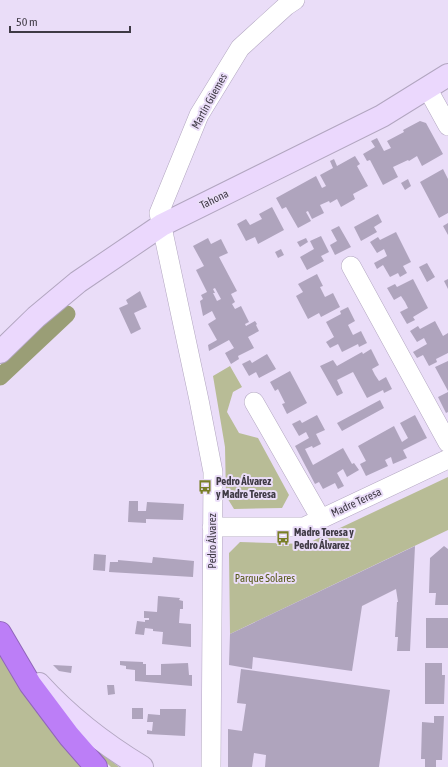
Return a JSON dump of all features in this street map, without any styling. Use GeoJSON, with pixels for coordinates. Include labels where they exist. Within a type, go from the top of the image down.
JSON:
{"type":"FeatureCollection","features":[{"type":"Feature","properties":{"kind":"highway"},"geometry":{"type":"LineString","coordinates":[[0,633],[34,690],[64,730],[96,767]]}},
{"type":"Feature","properties":{"kind":"street","name":"Martín Güemes"},"geometry":{"type":"LineString","coordinates":[[162,225],[159,213],[199,115],[240,48],[286,6],[295,0]]}},
{"type":"Feature","properties":{"kind":"street","name":"Tahona"},"geometry":{"type":"LineString","coordinates":[[0,352],[36,317],[78,282],[162,225],[382,116],[448,75]]}},
{"type":"Feature","properties":{"kind":"street"},"geometry":{"type":"LineString","coordinates":[[427,88],[448,126]]}},
{"type":"Feature","properties":{"kind":"street","name":"Pedro Álvarez"},"geometry":{"type":"LineString","coordinates":[[162,225],[213,472],[211,767]]}},
{"type":"Feature","properties":{"kind":"street"},"geometry":{"type":"LineString","coordinates":[[351,266],[448,443]]}},
{"type":"Feature","properties":{"kind":"street"},"geometry":{"type":"LineString","coordinates":[[254,402],[321,519]]}},
{"type":"Feature","properties":{"kind":"street","name":"Madre Teresa"},"geometry":{"type":"LineString","coordinates":[[212,527],[304,526],[448,459]]}},
{"type":"Feature","properties":{"kind":"street"},"geometry":{"type":"LineString","coordinates":[[0,633],[25,669],[54,700],[95,734],[142,767]]}},
{"type":"Feature","properties":{"kind":"green space"},"geometry":{"type":"Polygon","coordinates":[[[230,366],[242,387],[233,392],[227,412],[239,433],[258,438],[289,495],[282,508],[234,509],[226,496],[225,447],[213,376],[230,366]]]}},
{"type":"Feature","properties":{"kind":"green space","name":"Parque Solares"},"geometry":{"type":"Polygon","coordinates":[[[448,477],[448,530],[230,634],[229,553],[240,542],[306,544],[448,477]]]}},
{"type":"Feature","properties":{"kind":"green space"},"geometry":{"type":"Polygon","coordinates":[[[0,656],[16,679],[88,767],[0,767],[0,656]]]}},
{"type":"Feature","properties":{"kind":"green space"},"geometry":{"type":"Polygon","coordinates":[[[81,738],[119,767],[111,767],[81,738]]]}},
{"type":"Feature","properties":{"kind":"building"},"geometry":{"type":"Polygon","coordinates":[[[420,121],[426,123],[443,154],[422,166],[417,156],[409,161],[408,160],[393,167],[398,177],[383,185],[370,160],[367,161],[363,154],[375,147],[371,141],[377,138],[384,151],[391,148],[387,141],[420,121]]]}},
{"type":"Feature","properties":{"kind":"building"},"geometry":{"type":"Polygon","coordinates":[[[355,156],[360,164],[357,166],[368,186],[353,194],[355,199],[341,207],[337,199],[330,203],[329,201],[320,205],[324,213],[312,219],[308,211],[306,212],[311,221],[298,228],[286,207],[282,209],[276,198],[316,176],[322,188],[326,186],[320,175],[333,168],[330,161],[334,159],[337,166],[355,156]]]}},
{"type":"Feature","properties":{"kind":"building"},"geometry":{"type":"Polygon","coordinates":[[[443,169],[448,179],[448,213],[439,218],[420,182],[443,169]]]}},
{"type":"Feature","properties":{"kind":"building"},"geometry":{"type":"Polygon","coordinates":[[[408,179],[411,186],[405,190],[401,183],[408,179]]]}},
{"type":"Feature","properties":{"kind":"building"},"geometry":{"type":"Polygon","coordinates":[[[272,207],[284,230],[258,244],[255,237],[246,241],[237,224],[246,219],[250,225],[262,219],[259,214],[272,207]]]}},
{"type":"Feature","properties":{"kind":"building"},"geometry":{"type":"Polygon","coordinates":[[[378,214],[382,222],[374,227],[377,232],[361,241],[354,227],[378,214]]]}},
{"type":"Feature","properties":{"kind":"building"},"geometry":{"type":"Polygon","coordinates":[[[448,223],[448,235],[443,226],[448,223]]]}},
{"type":"Feature","properties":{"kind":"building"},"geometry":{"type":"Polygon","coordinates":[[[339,226],[351,247],[335,255],[330,245],[337,241],[331,230],[339,226]]]}},
{"type":"Feature","properties":{"kind":"building"},"geometry":{"type":"Polygon","coordinates":[[[396,232],[411,262],[403,266],[407,273],[400,277],[398,273],[390,277],[383,265],[377,269],[374,263],[387,256],[384,249],[377,253],[370,242],[378,237],[380,240],[396,232]]]}},
{"type":"Feature","properties":{"kind":"building"},"geometry":{"type":"Polygon","coordinates":[[[321,236],[329,252],[321,256],[324,261],[307,270],[300,257],[314,249],[310,241],[321,236]]]}},
{"type":"Feature","properties":{"kind":"building"},"geometry":{"type":"Polygon","coordinates":[[[208,238],[211,244],[221,239],[228,253],[219,257],[237,291],[231,294],[235,302],[232,304],[235,309],[241,306],[249,322],[245,324],[246,326],[255,321],[259,331],[248,337],[254,348],[238,356],[239,359],[231,364],[225,353],[234,348],[229,340],[209,351],[208,345],[217,340],[208,324],[216,319],[212,311],[203,316],[200,301],[203,299],[201,295],[207,292],[196,270],[204,266],[193,246],[208,238]],[[215,288],[213,289],[215,293],[213,293],[217,301],[221,299],[215,288]]]}},
{"type":"Feature","properties":{"kind":"building"},"geometry":{"type":"Polygon","coordinates":[[[306,238],[308,242],[300,247],[297,242],[306,238]]]}},
{"type":"Feature","properties":{"kind":"building"},"geometry":{"type":"Polygon","coordinates":[[[281,249],[284,255],[278,258],[275,252],[281,249]]]}},
{"type":"Feature","properties":{"kind":"building"},"geometry":{"type":"Polygon","coordinates":[[[427,263],[435,277],[427,282],[419,267],[427,263]]]}},
{"type":"Feature","properties":{"kind":"building"},"geometry":{"type":"Polygon","coordinates":[[[317,274],[323,286],[320,287],[325,297],[333,293],[340,307],[321,317],[319,313],[308,319],[296,296],[303,292],[298,284],[317,274]]]}},
{"type":"Feature","properties":{"kind":"building"},"geometry":{"type":"Polygon","coordinates":[[[413,279],[428,308],[413,317],[415,320],[407,324],[400,312],[408,308],[405,302],[401,296],[394,300],[387,288],[395,284],[397,287],[413,279]]]}},
{"type":"Feature","properties":{"kind":"building"},"geometry":{"type":"Polygon","coordinates":[[[448,279],[448,289],[444,281],[448,279]]]}},
{"type":"Feature","properties":{"kind":"building"},"geometry":{"type":"Polygon","coordinates":[[[140,291],[147,307],[134,313],[141,329],[131,334],[119,308],[128,304],[126,300],[140,291]]]}},
{"type":"Feature","properties":{"kind":"building"},"geometry":{"type":"Polygon","coordinates":[[[348,307],[355,321],[348,325],[353,335],[361,331],[367,343],[359,347],[358,344],[342,352],[338,344],[330,348],[326,342],[334,337],[326,322],[341,314],[340,311],[348,307]]]}},
{"type":"Feature","properties":{"kind":"building"},"geometry":{"type":"Polygon","coordinates":[[[435,321],[443,336],[448,333],[448,353],[436,359],[437,362],[429,366],[423,355],[417,358],[413,352],[427,344],[424,338],[417,342],[410,331],[418,326],[420,329],[435,321]]]}},
{"type":"Feature","properties":{"kind":"building"},"geometry":{"type":"Polygon","coordinates":[[[371,349],[379,365],[372,369],[375,375],[379,381],[386,377],[392,389],[384,393],[383,390],[367,398],[353,372],[337,380],[343,393],[337,396],[320,366],[333,360],[337,366],[362,352],[363,354],[371,349]]]}},
{"type":"Feature","properties":{"kind":"building"},"geometry":{"type":"Polygon","coordinates":[[[267,354],[276,369],[259,378],[256,372],[249,376],[242,364],[250,360],[252,363],[267,354]]]}},
{"type":"Feature","properties":{"kind":"building"},"geometry":{"type":"Polygon","coordinates":[[[448,361],[448,391],[435,367],[448,361]]]}},
{"type":"Feature","properties":{"kind":"building"},"geometry":{"type":"Polygon","coordinates":[[[290,371],[307,403],[287,414],[282,404],[285,403],[278,389],[275,391],[270,382],[290,371]]]}},
{"type":"Feature","properties":{"kind":"building"},"geometry":{"type":"Polygon","coordinates":[[[448,392],[448,412],[446,413],[438,397],[448,392]]]}},
{"type":"Feature","properties":{"kind":"building"},"geometry":{"type":"Polygon","coordinates":[[[380,400],[384,408],[342,431],[337,423],[380,400]]]}},
{"type":"Feature","properties":{"kind":"building"},"geometry":{"type":"Polygon","coordinates":[[[317,415],[325,430],[316,434],[321,444],[313,448],[312,446],[305,449],[313,465],[343,448],[352,464],[354,463],[359,470],[347,477],[343,469],[337,473],[344,486],[338,489],[335,483],[323,489],[319,482],[315,484],[295,446],[309,438],[306,432],[299,436],[292,424],[300,420],[302,423],[317,415]]]}},
{"type":"Feature","properties":{"kind":"building"},"geometry":{"type":"Polygon","coordinates":[[[415,415],[427,438],[403,450],[407,458],[393,464],[391,457],[385,460],[388,466],[366,476],[360,464],[366,461],[358,446],[394,426],[402,442],[408,438],[400,423],[415,415]]]}},
{"type":"Feature","properties":{"kind":"building"},"geometry":{"type":"Polygon","coordinates":[[[129,501],[138,501],[138,511],[146,511],[147,502],[184,504],[183,520],[146,519],[146,523],[128,522],[129,501]]]}},
{"type":"Feature","properties":{"kind":"building"},"geometry":{"type":"Polygon","coordinates":[[[415,546],[410,651],[397,651],[398,637],[395,637],[398,602],[396,589],[362,606],[352,671],[253,657],[252,669],[229,665],[230,634],[415,546]]]}},
{"type":"Feature","properties":{"kind":"building"},"geometry":{"type":"Polygon","coordinates":[[[444,546],[448,549],[448,605],[435,605],[436,593],[429,593],[430,558],[444,546]]]}},
{"type":"Feature","properties":{"kind":"building"},"geometry":{"type":"Polygon","coordinates":[[[94,554],[106,555],[105,571],[93,570],[94,554]]]}},
{"type":"Feature","properties":{"kind":"building"},"geometry":{"type":"Polygon","coordinates":[[[153,557],[194,561],[193,577],[109,572],[110,562],[118,562],[118,560],[152,563],[153,557]]]}},
{"type":"Feature","properties":{"kind":"building"},"geometry":{"type":"Polygon","coordinates":[[[158,596],[180,598],[179,600],[183,601],[183,609],[180,609],[179,623],[191,624],[191,647],[162,644],[163,632],[153,631],[153,629],[145,628],[144,635],[135,634],[137,621],[145,622],[145,620],[149,620],[149,618],[144,618],[144,611],[157,612],[158,596]]]}},
{"type":"Feature","properties":{"kind":"building"},"geometry":{"type":"Polygon","coordinates":[[[426,618],[448,618],[448,648],[426,648],[426,618]]]}},
{"type":"Feature","properties":{"kind":"building"},"geometry":{"type":"Polygon","coordinates":[[[120,661],[143,662],[143,664],[146,664],[146,675],[161,675],[161,664],[188,663],[189,675],[192,675],[192,686],[135,681],[135,670],[126,669],[126,666],[120,665],[120,661]]]}},
{"type":"Feature","properties":{"kind":"building"},"geometry":{"type":"Polygon","coordinates":[[[425,663],[442,663],[442,675],[445,675],[444,704],[425,704],[425,663]]]}},
{"type":"Feature","properties":{"kind":"building"},"geometry":{"type":"Polygon","coordinates":[[[53,665],[72,666],[71,673],[59,671],[53,665]]]}},
{"type":"Feature","properties":{"kind":"building"},"geometry":{"type":"Polygon","coordinates":[[[241,669],[390,690],[379,767],[265,767],[266,755],[254,753],[252,767],[228,767],[228,729],[242,731],[246,704],[237,703],[241,669]]]}},
{"type":"Feature","properties":{"kind":"building"},"geometry":{"type":"Polygon","coordinates":[[[107,685],[114,685],[115,694],[108,695],[107,685]]]}},
{"type":"Feature","properties":{"kind":"building"},"geometry":{"type":"Polygon","coordinates":[[[132,708],[143,708],[143,719],[132,719],[132,708]]]}},
{"type":"Feature","properties":{"kind":"building"},"geometry":{"type":"Polygon","coordinates":[[[160,709],[186,709],[185,736],[147,734],[147,730],[152,731],[153,722],[147,722],[148,714],[160,715],[160,709]]]}},
{"type":"Feature","properties":{"kind":"building"},"geometry":{"type":"Polygon","coordinates":[[[434,716],[444,716],[442,760],[436,760],[436,767],[425,767],[425,759],[421,759],[422,722],[434,723],[434,716]]]}},
{"type":"Feature","properties":{"kind":"waterway"},"geometry":{"type":"LineString","coordinates":[[0,377],[67,314]]}},
{"type":"Feature","properties":{"kind":"place","name":"Pedro Álvarez y Madre Teresa"},"geometry":{"type":"Point","coordinates":[205,487]}},
{"type":"Feature","properties":{"kind":"place","name":"Madre Teresa y Pedro Álvarez"},"geometry":{"type":"Point","coordinates":[283,538]}}]}
